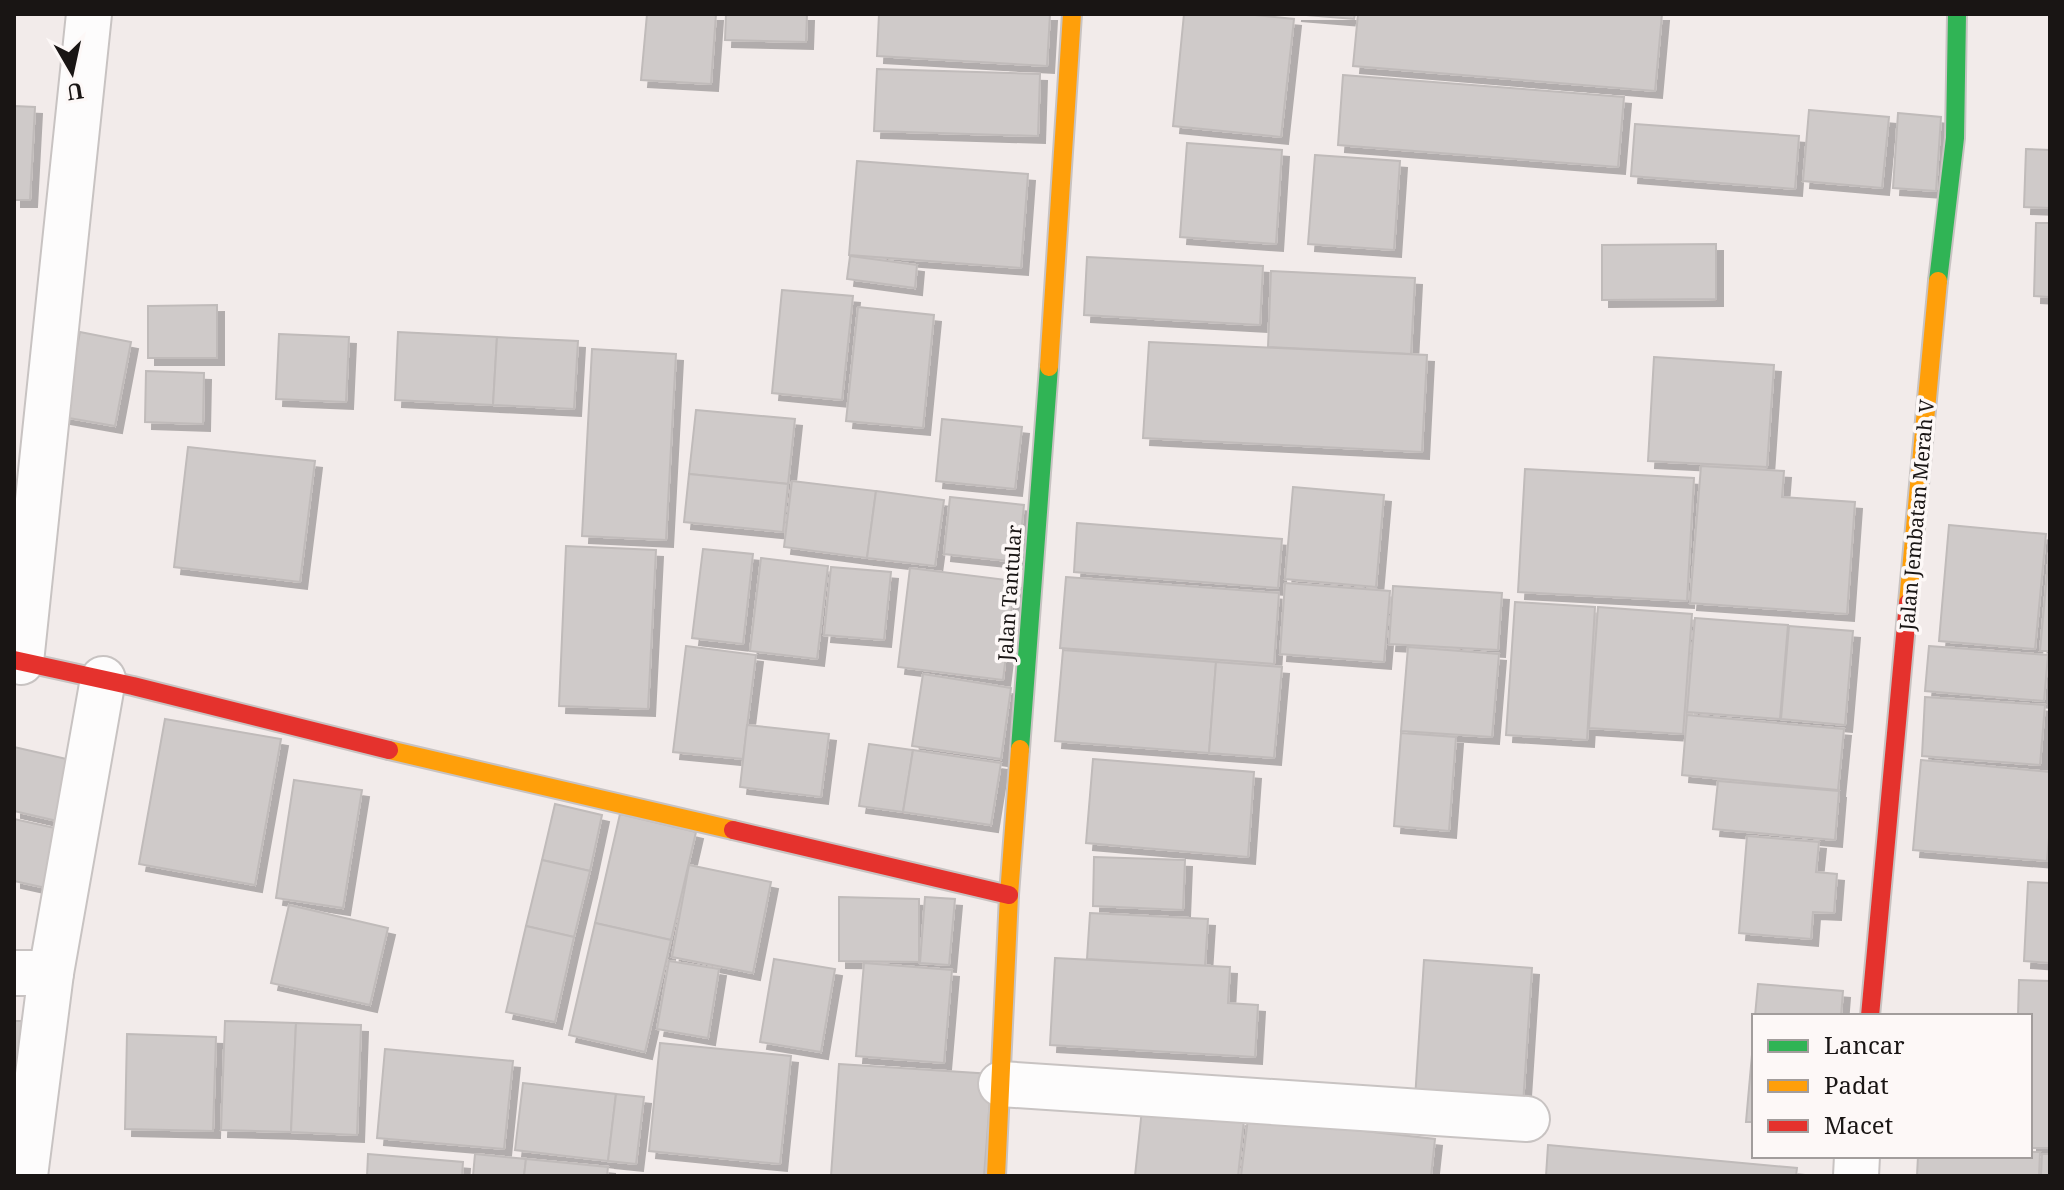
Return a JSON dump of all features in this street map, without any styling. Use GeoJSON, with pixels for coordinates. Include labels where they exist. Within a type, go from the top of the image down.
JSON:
{"type":"FeatureCollection","features":[{"type":"Feature","properties":{"kind":"street"},"geometry":{"type":"LineString","coordinates":[[89,14],[18,661],[1009,895]]}},
{"type":"Feature","properties":{"kind":"street","name":"Jalan Tantular"},"geometry":{"type":"LineString","coordinates":[[996,1176],[1009,895],[1072,14]]}},
{"type":"Feature","properties":{"kind":"street","name":"Jalan Jembatan Merah V"},"geometry":{"type":"LineString","coordinates":[[1870,1014],[1942,242],[1955,138],[1957,14]]}},
{"type":"Feature","properties":{"kind":"street"},"geometry":{"type":"LineString","coordinates":[[25,1176],[32,973],[103,679]]}},
{"type":"Feature","properties":{"kind":"street"},"geometry":{"type":"LineString","coordinates":[[1001,1084],[1527,1119]]}},
{"type":"Feature","properties":{"kind":"building"},"geometry":{"type":"Polygon","coordinates":[[[647,14],[716,14],[711,84],[641,80],[647,14]]]}},
{"type":"Feature","properties":{"kind":"building"},"geometry":{"type":"Polygon","coordinates":[[[726,14],[807,14],[806,42],[725,40],[726,14]]]}},
{"type":"Feature","properties":{"kind":"building"},"geometry":{"type":"Polygon","coordinates":[[[879,14],[1050,14],[1047,66],[877,56],[879,14]]]}},
{"type":"Feature","properties":{"kind":"building"},"geometry":{"type":"Polygon","coordinates":[[[1184,14],[1245,14],[1294,19],[1281,137],[1173,126],[1184,14]]]}},
{"type":"Feature","properties":{"kind":"building"},"geometry":{"type":"Polygon","coordinates":[[[1294,14],[1355,14],[1354,19],[1294,14]]]}},
{"type":"Feature","properties":{"kind":"building"},"geometry":{"type":"Polygon","coordinates":[[[1358,14],[1662,14],[1655,91],[1353,66],[1358,14]]]}},
{"type":"Feature","properties":{"kind":"building"},"geometry":{"type":"Polygon","coordinates":[[[877,69],[1040,74],[1038,136],[874,131],[877,69]]]}},
{"type":"Feature","properties":{"kind":"building"},"geometry":{"type":"Polygon","coordinates":[[[1343,75],[1624,97],[1618,167],[1338,145],[1343,75]]]}},
{"type":"Feature","properties":{"kind":"building"},"geometry":{"type":"Polygon","coordinates":[[[14,106],[35,107],[30,200],[14,200],[14,106]]]}},
{"type":"Feature","properties":{"kind":"building"},"geometry":{"type":"Polygon","coordinates":[[[1809,110],[1889,117],[1882,188],[1803,181],[1809,110]]]}},
{"type":"Feature","properties":{"kind":"building"},"geometry":{"type":"Polygon","coordinates":[[[1898,113],[1941,117],[1936,191],[1893,188],[1898,113]]]}},
{"type":"Feature","properties":{"kind":"building"},"geometry":{"type":"Polygon","coordinates":[[[1635,124],[1799,136],[1795,189],[1631,176],[1635,124]]]}},
{"type":"Feature","properties":{"kind":"building"},"geometry":{"type":"Polygon","coordinates":[[[1187,143],[1282,150],[1276,244],[1180,237],[1187,143]]]}},
{"type":"Feature","properties":{"kind":"building"},"geometry":{"type":"Polygon","coordinates":[[[2026,149],[2050,150],[2050,208],[2024,207],[2026,149]]]}},
{"type":"Feature","properties":{"kind":"building"},"geometry":{"type":"Polygon","coordinates":[[[1315,155],[1400,161],[1394,250],[1308,244],[1315,155]]]}},
{"type":"Feature","properties":{"kind":"building"},"geometry":{"type":"Polygon","coordinates":[[[857,161],[1028,174],[1021,268],[849,255],[857,161]]]}},
{"type":"Feature","properties":{"kind":"building"},"geometry":{"type":"Polygon","coordinates":[[[2036,223],[2050,223],[2050,297],[2034,296],[2036,223]]]}},
{"type":"Feature","properties":{"kind":"building"},"geometry":{"type":"Polygon","coordinates":[[[1716,244],[1716,299],[1602,300],[1602,245],[1716,244]]]}},
{"type":"Feature","properties":{"kind":"building"},"geometry":{"type":"Polygon","coordinates":[[[850,256],[917,265],[915,288],[847,279],[850,256]]]}},
{"type":"Feature","properties":{"kind":"building"},"geometry":{"type":"Polygon","coordinates":[[[1087,257],[1263,266],[1260,325],[1084,315],[1087,257]]]}},
{"type":"Feature","properties":{"kind":"building"},"geometry":{"type":"Polygon","coordinates":[[[1271,271],[1415,278],[1411,354],[1268,347],[1271,271]]]}},
{"type":"Feature","properties":{"kind":"building"},"geometry":{"type":"Polygon","coordinates":[[[782,290],[853,296],[842,400],[772,393],[782,290]]]}},
{"type":"Feature","properties":{"kind":"building"},"geometry":{"type":"Polygon","coordinates":[[[217,305],[217,358],[148,358],[148,306],[217,305]]]}},
{"type":"Feature","properties":{"kind":"building"},"geometry":{"type":"Polygon","coordinates":[[[858,307],[934,315],[923,428],[846,421],[858,307]]]}},
{"type":"Feature","properties":{"kind":"building"},"geometry":{"type":"Polygon","coordinates":[[[80,332],[131,342],[115,426],[63,417],[80,332]]]}},
{"type":"Feature","properties":{"kind":"building"},"geometry":{"type":"Polygon","coordinates":[[[398,332],[497,337],[493,405],[395,400],[398,332]]]}},
{"type":"Feature","properties":{"kind":"building"},"geometry":{"type":"Polygon","coordinates":[[[279,334],[349,337],[346,402],[276,399],[279,334]]]}},
{"type":"Feature","properties":{"kind":"building"},"geometry":{"type":"Polygon","coordinates":[[[497,337],[578,341],[574,409],[493,405],[497,337]]]}},
{"type":"Feature","properties":{"kind":"building"},"geometry":{"type":"Polygon","coordinates":[[[1149,342],[1427,355],[1422,452],[1143,438],[1149,342]]]}},
{"type":"Feature","properties":{"kind":"building"},"geometry":{"type":"Polygon","coordinates":[[[592,349],[676,354],[666,540],[582,536],[592,349]]]}},
{"type":"Feature","properties":{"kind":"building"},"geometry":{"type":"Polygon","coordinates":[[[1654,357],[1774,365],[1767,467],[1648,461],[1654,357]]]}},
{"type":"Feature","properties":{"kind":"building"},"geometry":{"type":"Polygon","coordinates":[[[146,371],[204,373],[203,424],[145,422],[146,371]]]}},
{"type":"Feature","properties":{"kind":"building"},"geometry":{"type":"Polygon","coordinates":[[[696,410],[795,419],[788,484],[689,474],[696,410]]]}},
{"type":"Feature","properties":{"kind":"building"},"geometry":{"type":"Polygon","coordinates":[[[942,419],[1022,427],[1015,489],[936,481],[942,419]]]}},
{"type":"Feature","properties":{"kind":"building"},"geometry":{"type":"Polygon","coordinates":[[[188,447],[315,461],[300,582],[174,567],[188,447]]]}},
{"type":"Feature","properties":{"kind":"building"},"geometry":{"type":"Polygon","coordinates":[[[1701,466],[1784,471],[1782,497],[1855,502],[1847,614],[1690,603],[1701,466]]]}},
{"type":"Feature","properties":{"kind":"building"},"geometry":{"type":"Polygon","coordinates":[[[1525,469],[1694,478],[1687,601],[1518,592],[1525,469]]]}},
{"type":"Feature","properties":{"kind":"building"},"geometry":{"type":"Polygon","coordinates":[[[689,474],[788,484],[783,532],[684,522],[689,474]]]}},
{"type":"Feature","properties":{"kind":"building"},"geometry":{"type":"Polygon","coordinates":[[[792,481],[876,491],[867,558],[784,547],[792,481]]]}},
{"type":"Feature","properties":{"kind":"building"},"geometry":{"type":"Polygon","coordinates":[[[1293,487],[1384,495],[1376,587],[1285,579],[1293,487]]]}},
{"type":"Feature","properties":{"kind":"building"},"geometry":{"type":"Polygon","coordinates":[[[876,491],[944,500],[935,566],[867,558],[876,491]]]}},
{"type":"Feature","properties":{"kind":"building"},"geometry":{"type":"Polygon","coordinates":[[[950,497],[1024,505],[1018,562],[944,554],[950,497]]]}},
{"type":"Feature","properties":{"kind":"building"},"geometry":{"type":"Polygon","coordinates":[[[1077,523],[1282,539],[1278,588],[1074,572],[1077,523]]]}},
{"type":"Feature","properties":{"kind":"building"},"geometry":{"type":"Polygon","coordinates":[[[1949,525],[2046,534],[2035,649],[1939,641],[1949,525]]]}},
{"type":"Feature","properties":{"kind":"building"},"geometry":{"type":"Polygon","coordinates":[[[2050,541],[2050,651],[2040,651],[2050,541]]]}},
{"type":"Feature","properties":{"kind":"building"},"geometry":{"type":"Polygon","coordinates":[[[566,546],[656,550],[648,709],[559,706],[566,546]]]}},
{"type":"Feature","properties":{"kind":"building"},"geometry":{"type":"Polygon","coordinates":[[[703,549],[753,554],[743,644],[692,638],[703,549]]]}},
{"type":"Feature","properties":{"kind":"building"},"geometry":{"type":"Polygon","coordinates":[[[761,558],[828,566],[817,659],[750,651],[761,558]]]}},
{"type":"Feature","properties":{"kind":"building"},"geometry":{"type":"Polygon","coordinates":[[[831,567],[891,572],[884,640],[824,635],[831,567]]]}},
{"type":"Feature","properties":{"kind":"building"},"geometry":{"type":"Polygon","coordinates":[[[910,568],[1015,581],[1003,680],[898,667],[910,568]]]}},
{"type":"Feature","properties":{"kind":"building"},"geometry":{"type":"Polygon","coordinates":[[[1066,577],[1279,593],[1274,664],[1060,648],[1066,577]]]}},
{"type":"Feature","properties":{"kind":"building"},"geometry":{"type":"Polygon","coordinates":[[[1285,583],[1390,591],[1384,662],[1280,654],[1285,583]]]}},
{"type":"Feature","properties":{"kind":"building"},"geometry":{"type":"Polygon","coordinates":[[[1393,586],[1502,593],[1498,650],[1389,644],[1393,586]]]}},
{"type":"Feature","properties":{"kind":"building"},"geometry":{"type":"Polygon","coordinates":[[[1515,602],[1595,607],[1587,740],[1506,735],[1515,602]]]}},
{"type":"Feature","properties":{"kind":"building"},"geometry":{"type":"Polygon","coordinates":[[[1598,607],[1692,614],[1683,734],[1589,728],[1598,607]]]}},
{"type":"Feature","properties":{"kind":"building"},"geometry":{"type":"Polygon","coordinates":[[[1695,618],[1788,625],[1780,719],[1687,712],[1695,618]]]}},
{"type":"Feature","properties":{"kind":"building"},"geometry":{"type":"Polygon","coordinates":[[[1789,626],[1853,631],[1845,725],[1781,719],[1789,626]]]}},
{"type":"Feature","properties":{"kind":"building"},"geometry":{"type":"Polygon","coordinates":[[[686,646],[756,655],[743,759],[673,752],[686,646]]]}},
{"type":"Feature","properties":{"kind":"building"},"geometry":{"type":"Polygon","coordinates":[[[1929,646],[2048,655],[2044,701],[1925,691],[1929,646]]]}},
{"type":"Feature","properties":{"kind":"building"},"geometry":{"type":"Polygon","coordinates":[[[1408,647],[1499,654],[1492,737],[1401,731],[1408,647]]]}},
{"type":"Feature","properties":{"kind":"building"},"geometry":{"type":"Polygon","coordinates":[[[1063,650],[1216,662],[1209,753],[1055,741],[1063,650]]]}},
{"type":"Feature","properties":{"kind":"building"},"geometry":{"type":"Polygon","coordinates":[[[1216,662],[1282,667],[1274,758],[1209,753],[1216,662]]]}},
{"type":"Feature","properties":{"kind":"building"},"geometry":{"type":"Polygon","coordinates":[[[923,674],[1011,688],[1001,759],[912,746],[923,674]]]}},
{"type":"Feature","properties":{"kind":"building"},"geometry":{"type":"Polygon","coordinates":[[[1925,697],[2045,705],[2040,765],[1922,756],[1925,697]]]}},
{"type":"Feature","properties":{"kind":"building"},"geometry":{"type":"Polygon","coordinates":[[[1687,715],[1844,729],[1838,790],[1682,775],[1687,715]]]}},
{"type":"Feature","properties":{"kind":"building"},"geometry":{"type":"Polygon","coordinates":[[[165,719],[281,739],[255,885],[139,864],[165,719]]]}},
{"type":"Feature","properties":{"kind":"building"},"geometry":{"type":"Polygon","coordinates":[[[747,725],[829,734],[821,797],[740,787],[747,725]]]}},
{"type":"Feature","properties":{"kind":"building"},"geometry":{"type":"Polygon","coordinates":[[[1401,733],[1456,737],[1449,831],[1394,826],[1401,733]]]}},
{"type":"Feature","properties":{"kind":"building"},"geometry":{"type":"Polygon","coordinates":[[[869,744],[913,750],[903,812],[859,806],[869,744]]]}},
{"type":"Feature","properties":{"kind":"building"},"geometry":{"type":"Polygon","coordinates":[[[14,747],[84,763],[70,824],[14,811],[14,747]]]}},
{"type":"Feature","properties":{"kind":"building"},"geometry":{"type":"Polygon","coordinates":[[[913,750],[1001,763],[991,825],[903,812],[913,750]]]}},
{"type":"Feature","properties":{"kind":"building"},"geometry":{"type":"Polygon","coordinates":[[[1093,759],[1254,772],[1248,857],[1086,843],[1093,759]]]}},
{"type":"Feature","properties":{"kind":"building"},"geometry":{"type":"Polygon","coordinates":[[[1921,760],[2050,772],[2047,861],[1913,850],[1921,760]]]}},
{"type":"Feature","properties":{"kind":"building"},"geometry":{"type":"Polygon","coordinates":[[[294,780],[362,790],[343,908],[276,898],[294,780]]]}},
{"type":"Feature","properties":{"kind":"building"},"geometry":{"type":"Polygon","coordinates":[[[1718,781],[1839,791],[1835,840],[1713,829],[1718,781]]]}},
{"type":"Feature","properties":{"kind":"building"},"geometry":{"type":"Polygon","coordinates":[[[555,804],[602,815],[590,871],[542,860],[555,804]]]}},
{"type":"Feature","properties":{"kind":"building"},"geometry":{"type":"Polygon","coordinates":[[[620,814],[696,832],[671,940],[595,923],[620,814]]]}},
{"type":"Feature","properties":{"kind":"building"},"geometry":{"type":"Polygon","coordinates":[[[14,819],[73,832],[60,891],[14,881],[14,819]]]}},
{"type":"Feature","properties":{"kind":"building"},"geometry":{"type":"Polygon","coordinates":[[[1747,836],[1819,842],[1816,872],[1837,874],[1834,913],[1813,912],[1811,939],[1739,933],[1747,836]]]}},
{"type":"Feature","properties":{"kind":"building"},"geometry":{"type":"Polygon","coordinates":[[[1094,857],[1185,860],[1183,910],[1093,906],[1094,857]]]}},
{"type":"Feature","properties":{"kind":"building"},"geometry":{"type":"Polygon","coordinates":[[[542,860],[590,871],[574,937],[526,926],[542,860]]]}},
{"type":"Feature","properties":{"kind":"building"},"geometry":{"type":"Polygon","coordinates":[[[689,865],[771,882],[753,973],[672,957],[689,865]]]}},
{"type":"Feature","properties":{"kind":"building"},"geometry":{"type":"Polygon","coordinates":[[[2028,882],[2050,883],[2050,963],[2024,961],[2028,882]]]}},
{"type":"Feature","properties":{"kind":"building"},"geometry":{"type":"Polygon","coordinates":[[[839,897],[919,899],[919,962],[839,961],[839,897]]]}},
{"type":"Feature","properties":{"kind":"building"},"geometry":{"type":"Polygon","coordinates":[[[925,897],[955,899],[949,965],[920,963],[925,897]]]}},
{"type":"Feature","properties":{"kind":"building"},"geometry":{"type":"Polygon","coordinates":[[[289,905],[388,928],[370,1005],[271,983],[289,905]]]}},
{"type":"Feature","properties":{"kind":"building"},"geometry":{"type":"Polygon","coordinates":[[[1090,913],[1208,919],[1205,966],[1087,959],[1090,913]]]}},
{"type":"Feature","properties":{"kind":"building"},"geometry":{"type":"Polygon","coordinates":[[[595,923],[671,940],[645,1052],[569,1035],[595,923]]]}},
{"type":"Feature","properties":{"kind":"building"},"geometry":{"type":"Polygon","coordinates":[[[526,926],[574,937],[555,1022],[506,1012],[526,926]]]}},
{"type":"Feature","properties":{"kind":"building"},"geometry":{"type":"Polygon","coordinates":[[[1055,958],[1230,967],[1228,1003],[1258,1005],[1255,1057],[1050,1045],[1055,958]]]}},
{"type":"Feature","properties":{"kind":"building"},"geometry":{"type":"Polygon","coordinates":[[[774,959],[835,969],[821,1052],[760,1042],[774,959]]]}},
{"type":"Feature","properties":{"kind":"building"},"geometry":{"type":"Polygon","coordinates":[[[1424,960],[1532,968],[1523,1105],[1415,1099],[1424,960]]]}},
{"type":"Feature","properties":{"kind":"building"},"geometry":{"type":"Polygon","coordinates":[[[669,961],[719,969],[708,1038],[657,1029],[669,961]]]}},
{"type":"Feature","properties":{"kind":"building"},"geometry":{"type":"Polygon","coordinates":[[[864,963],[952,970],[944,1063],[856,1056],[864,963]]]}},
{"type":"Feature","properties":{"kind":"building"},"geometry":{"type":"Polygon","coordinates":[[[2019,980],[2050,981],[2050,1148],[2032,1148],[2032,1014],[2018,1014],[2019,980]]]}},
{"type":"Feature","properties":{"kind":"building"},"geometry":{"type":"Polygon","coordinates":[[[1758,984],[1843,991],[1841,1014],[1755,1014],[1758,984]]]}},
{"type":"Feature","properties":{"kind":"building"},"geometry":{"type":"Polygon","coordinates":[[[14,1021],[25,1021],[14,1159],[14,1021]]]}},
{"type":"Feature","properties":{"kind":"building"},"geometry":{"type":"Polygon","coordinates":[[[225,1021],[296,1023],[291,1132],[221,1130],[225,1021]]]}},
{"type":"Feature","properties":{"kind":"building"},"geometry":{"type":"Polygon","coordinates":[[[296,1023],[361,1025],[357,1135],[291,1132],[296,1023]]]}},
{"type":"Feature","properties":{"kind":"building"},"geometry":{"type":"Polygon","coordinates":[[[127,1034],[216,1037],[213,1131],[125,1129],[127,1034]]]}},
{"type":"Feature","properties":{"kind":"building"},"geometry":{"type":"Polygon","coordinates":[[[660,1043],[791,1056],[780,1164],[649,1151],[660,1043]]]}},
{"type":"Feature","properties":{"kind":"building"},"geometry":{"type":"Polygon","coordinates":[[[385,1049],[513,1061],[504,1149],[377,1138],[385,1049]]]}},
{"type":"Feature","properties":{"kind":"building"},"geometry":{"type":"Polygon","coordinates":[[[1752,1054],[1752,1122],[1746,1122],[1752,1054]]]}},
{"type":"Feature","properties":{"kind":"building"},"geometry":{"type":"Polygon","coordinates":[[[839,1064],[992,1074],[984,1176],[831,1176],[839,1064]]]}},
{"type":"Feature","properties":{"kind":"building"},"geometry":{"type":"Polygon","coordinates":[[[523,1083],[616,1094],[608,1161],[515,1150],[523,1083]]]}},
{"type":"Feature","properties":{"kind":"building"},"geometry":{"type":"Polygon","coordinates":[[[616,1094],[644,1097],[636,1164],[608,1161],[616,1094]]]}},
{"type":"Feature","properties":{"kind":"building"},"geometry":{"type":"Polygon","coordinates":[[[1142,1109],[1244,1120],[1238,1176],[1135,1176],[1142,1109]]]}},
{"type":"Feature","properties":{"kind":"building"},"geometry":{"type":"Polygon","coordinates":[[[1248,1118],[1435,1139],[1431,1176],[1241,1176],[1248,1118]]]}},
{"type":"Feature","properties":{"kind":"building"},"geometry":{"type":"Polygon","coordinates":[[[1548,1145],[1797,1168],[1796,1176],[1546,1176],[1548,1145]]]}},
{"type":"Feature","properties":{"kind":"building"},"geometry":{"type":"Polygon","coordinates":[[[2032,1152],[2040,1152],[2039,1176],[1917,1176],[1918,1158],[2032,1158],[2032,1152]]]}},
{"type":"Feature","properties":{"kind":"building"},"geometry":{"type":"Polygon","coordinates":[[[368,1154],[463,1162],[462,1176],[367,1176],[368,1154]]]}},
{"type":"Feature","properties":{"kind":"building"},"geometry":{"type":"Polygon","coordinates":[[[475,1154],[526,1159],[524,1176],[473,1176],[475,1154]]]}},
{"type":"Feature","properties":{"kind":"building"},"geometry":{"type":"Polygon","coordinates":[[[2042,1154],[2050,1154],[2050,1176],[2041,1176],[2042,1154]]]}},
{"type":"Feature","properties":{"kind":"building"},"geometry":{"type":"Polygon","coordinates":[[[526,1159],[608,1167],[607,1176],[524,1176],[526,1159]]]}},
{"type":"Feature","properties":{"kind":"traffic: fast"},"geometry":{"type":"LineString","coordinates":[[1938,281],[1955,138],[1957,14]]}},
{"type":"Feature","properties":{"kind":"traffic: fast"},"geometry":{"type":"LineString","coordinates":[[1020,749],[1049,367]]}},
{"type":"Feature","properties":{"kind":"traffic: slow"},"geometry":{"type":"LineString","coordinates":[[1049,367],[1072,14]]}},
{"type":"Feature","properties":{"kind":"traffic: slow"},"geometry":{"type":"LineString","coordinates":[[1908,603],[1938,281]]}},
{"type":"Feature","properties":{"kind":"traffic: slow"},"geometry":{"type":"LineString","coordinates":[[996,1176],[1009,895],[1020,749]]}},
{"type":"Feature","properties":{"kind":"traffic: slow"},"geometry":{"type":"LineString","coordinates":[[389,750],[733,830]]}},
{"type":"Feature","properties":{"kind":"traffic: jam"},"geometry":{"type":"LineString","coordinates":[[1870,1014],[1908,603]]}},
{"type":"Feature","properties":{"kind":"traffic: jam"},"geometry":{"type":"LineString","coordinates":[[14,660],[133,686],[389,750]]}},
{"type":"Feature","properties":{"kind":"traffic: jam"},"geometry":{"type":"LineString","coordinates":[[733,830],[1009,895]]}}]}
